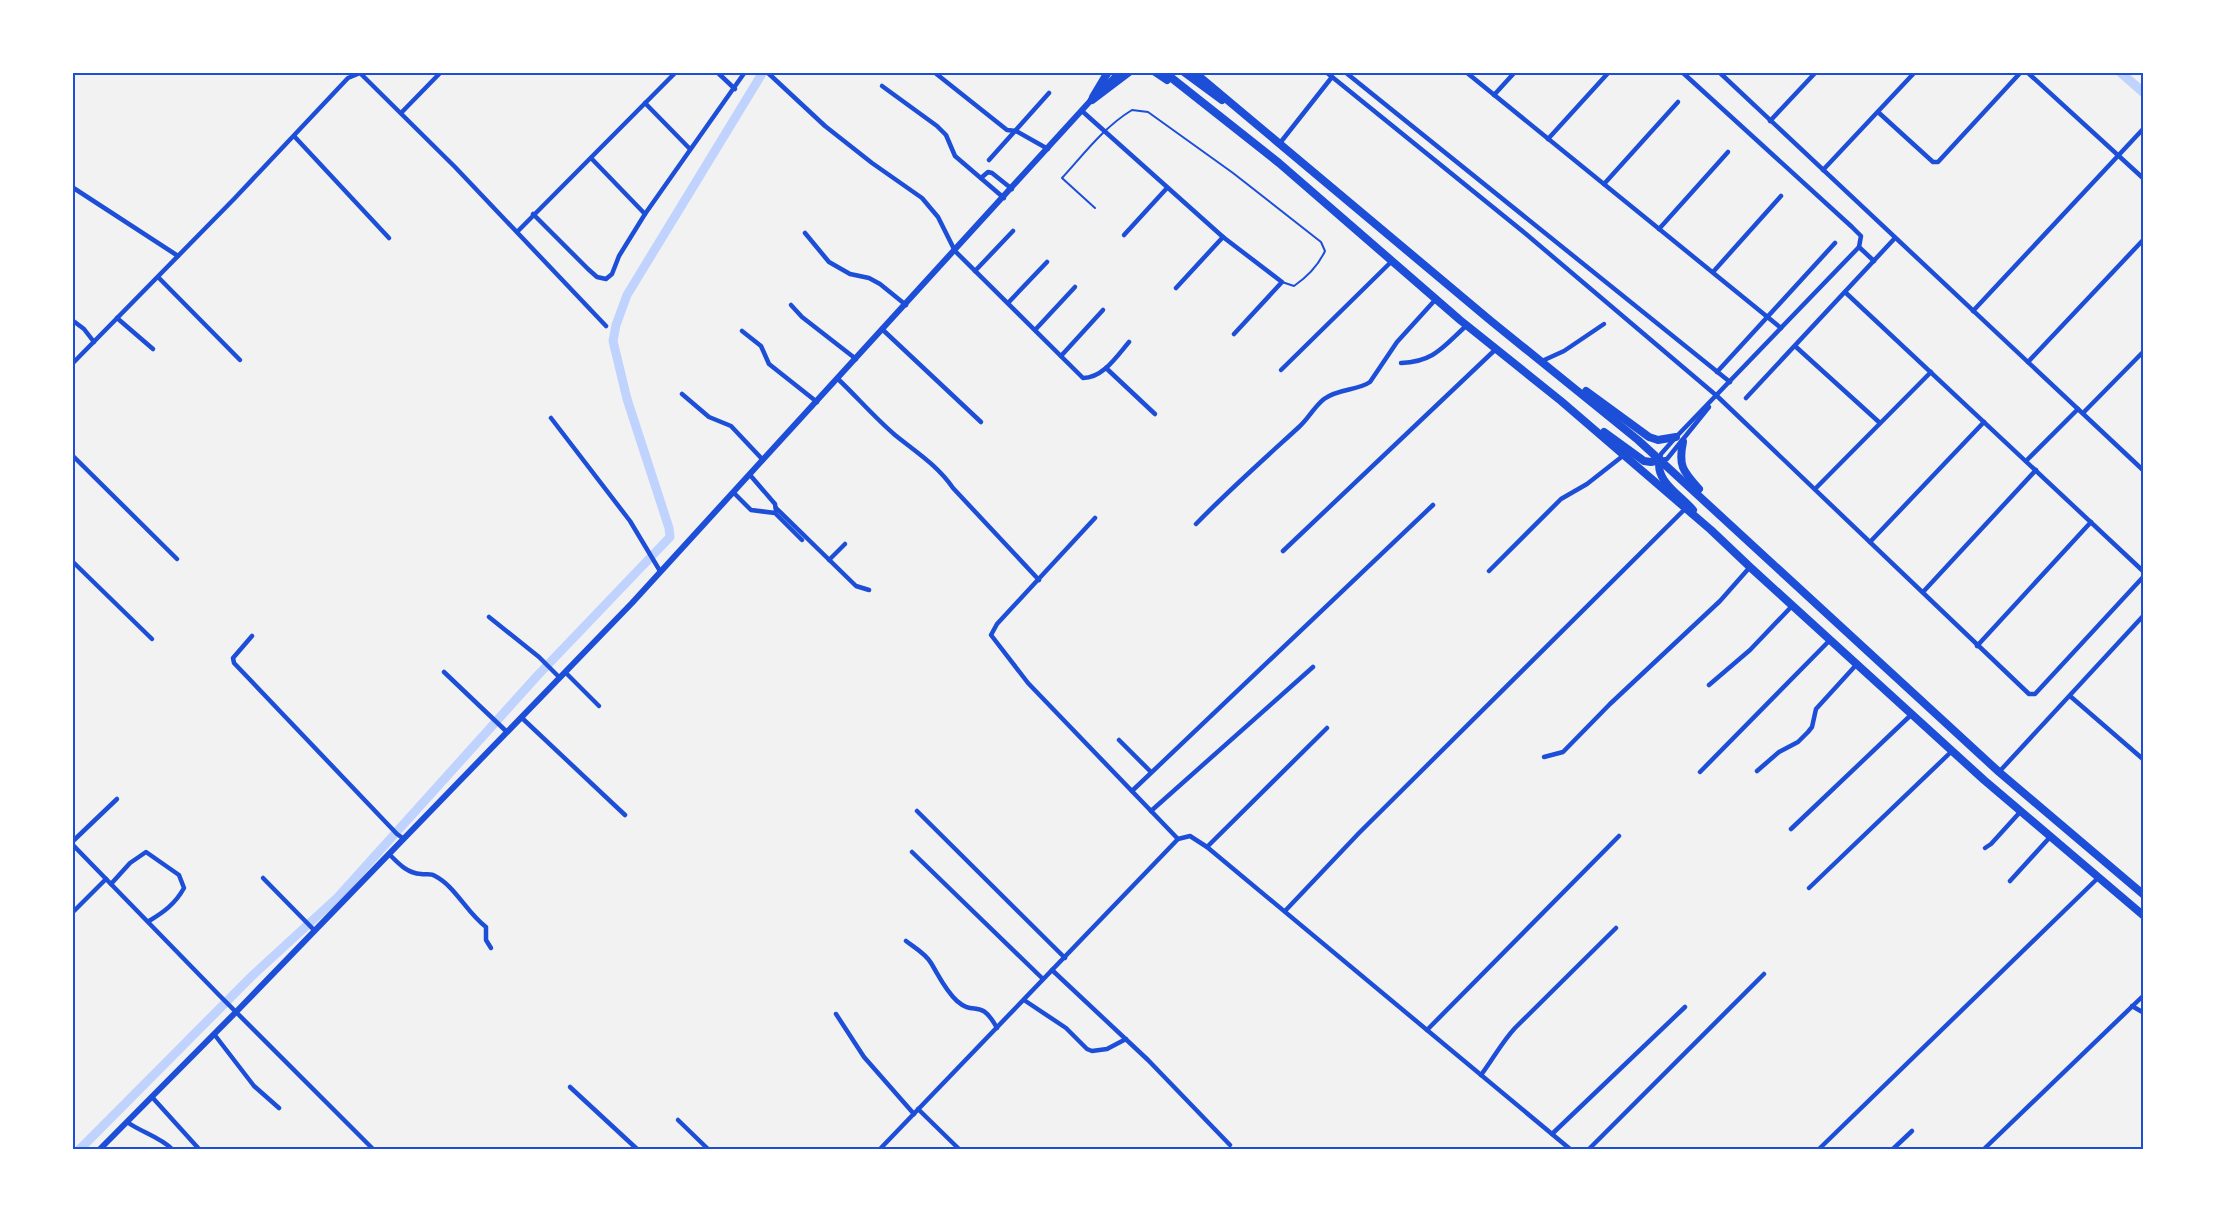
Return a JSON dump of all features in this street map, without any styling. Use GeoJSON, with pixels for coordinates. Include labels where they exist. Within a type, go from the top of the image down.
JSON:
{"type":"FeatureCollection","features":[{"type":"Feature","properties":{"kind":"highway"},"geometry":{"type":"LineString","coordinates":[[1092,100],[1108,72]]}},
{"type":"Feature","properties":{"kind":"highway"},"geometry":{"type":"LineString","coordinates":[[1092,100],[1129,72]]}},
{"type":"Feature","properties":{"kind":"highway"},"geometry":{"type":"LineString","coordinates":[[1155,72],[1236,129]]}},
{"type":"Feature","properties":{"kind":"highway"},"geometry":{"type":"LineString","coordinates":[[1164,72],[1279,163],[1711,530]]}},
{"type":"Feature","properties":{"kind":"highway"},"geometry":{"type":"LineString","coordinates":[[1184,72],[1213,95],[1241,111]]}},
{"type":"Feature","properties":{"kind":"highway"},"geometry":{"type":"LineString","coordinates":[[1194,72],[1660,459],[1999,772],[2144,896]]}},
{"type":"Feature","properties":{"kind":"highway"},"geometry":{"type":"LineString","coordinates":[[1560,375],[1603,402],[1649,437],[1658,440],[1679,439],[1682,469],[1742,533]]}},
{"type":"Feature","properties":{"kind":"highway"},"geometry":{"type":"LineString","coordinates":[[1561,401],[1644,461],[1651,462],[1660,459]]}},
{"type":"Feature","properties":{"kind":"highway"},"geometry":{"type":"LineString","coordinates":[[1660,459],[1658,467],[1660,476],[1750,567],[1953,751],[2144,916]]}},
{"type":"Feature","properties":{"kind":"street"},"geometry":{"type":"LineString","coordinates":[[401,113],[441,72]]}},
{"type":"Feature","properties":{"kind":"street"},"geometry":{"type":"LineString","coordinates":[[517,232],[676,72]]}},
{"type":"Feature","properties":{"kind":"street"},"geometry":{"type":"LineString","coordinates":[[717,72],[735,88]]}},
{"type":"Feature","properties":{"kind":"street"},"geometry":{"type":"LineString","coordinates":[[533,214],[588,268],[603,279],[609,277],[645,214],[745,72]]}},
{"type":"Feature","properties":{"kind":"street"},"geometry":{"type":"LineString","coordinates":[[767,72],[774,81],[825,126],[922,198],[938,218],[955,251],[1083,378],[1097,375],[1106,368],[1129,342]]}},
{"type":"Feature","properties":{"kind":"street"},"geometry":{"type":"LineString","coordinates":[[933,72],[1001,126],[1007,130],[1016,131],[1048,149]]}},
{"type":"Feature","properties":{"kind":"street"},"geometry":{"type":"LineString","coordinates":[[100,1149],[236,1012],[313,928],[404,839],[563,675],[734,493],[1119,72]]}},
{"type":"Feature","properties":{"kind":"street"},"geometry":{"type":"LineString","coordinates":[[1326,72],[1526,234],[1718,396],[2029,694],[2035,694],[2144,576]]}},
{"type":"Feature","properties":{"kind":"street"},"geometry":{"type":"LineString","coordinates":[[1346,72],[1730,382]]}},
{"type":"Feature","properties":{"kind":"street"},"geometry":{"type":"LineString","coordinates":[[1466,72],[1781,328]]}},
{"type":"Feature","properties":{"kind":"street"},"geometry":{"type":"LineString","coordinates":[[1494,95],[1515,72]]}},
{"type":"Feature","properties":{"kind":"street"},"geometry":{"type":"LineString","coordinates":[[1548,138],[1609,72]]}},
{"type":"Feature","properties":{"kind":"street"},"geometry":{"type":"LineString","coordinates":[[1682,72],[1861,236],[1859,247],[1679,439],[1661,454],[1660,459],[1667,459],[1679,439],[1718,396]]}},
{"type":"Feature","properties":{"kind":"street"},"geometry":{"type":"LineString","coordinates":[[1719,72],[2144,471]]}},
{"type":"Feature","properties":{"kind":"street"},"geometry":{"type":"LineString","coordinates":[[1770,121],[1816,72]]}},
{"type":"Feature","properties":{"kind":"street"},"geometry":{"type":"LineString","coordinates":[[1823,170],[1915,72]]}},
{"type":"Feature","properties":{"kind":"street"},"geometry":{"type":"LineString","coordinates":[[1878,112],[1933,162],[1938,162],[2021,72]]}},
{"type":"Feature","properties":{"kind":"street"},"geometry":{"type":"LineString","coordinates":[[2027,72],[2144,179]]}},
{"type":"Feature","properties":{"kind":"street"},"geometry":{"type":"LineString","coordinates":[[72,364],[348,78],[360,73],[606,326]]}},
{"type":"Feature","properties":{"kind":"street"},"geometry":{"type":"LineString","coordinates":[[1279,144],[1332,77]]}},
{"type":"Feature","properties":{"kind":"street"},"geometry":{"type":"LineString","coordinates":[[882,86],[937,126],[946,135],[955,156],[1004,198]]}},
{"type":"Feature","properties":{"kind":"street"},"geometry":{"type":"LineString","coordinates":[[989,160],[1049,93]]}},
{"type":"Feature","properties":{"kind":"street"},"geometry":{"type":"LineString","coordinates":[[1604,184],[1678,102]]}},
{"type":"Feature","properties":{"kind":"street"},"geometry":{"type":"LineString","coordinates":[[645,103],[690,149]]}},
{"type":"Feature","properties":{"kind":"street"},"geometry":{"type":"LineString","coordinates":[[1082,111],[1223,237],[1282,282],[1234,334]]}},
{"type":"Feature","properties":{"kind":"street"},"geometry":{"type":"LineString","coordinates":[[1973,310],[2144,128]]}},
{"type":"Feature","properties":{"kind":"street"},"geometry":{"type":"LineString","coordinates":[[294,136],[389,238]]}},
{"type":"Feature","properties":{"kind":"street"},"geometry":{"type":"LineString","coordinates":[[1659,229],[1728,152]]}},
{"type":"Feature","properties":{"kind":"street"},"geometry":{"type":"LineString","coordinates":[[591,158],[645,214]]}},
{"type":"Feature","properties":{"kind":"street"},"geometry":{"type":"LineString","coordinates":[[981,178],[988,172],[992,173],[1012,190]]}},
{"type":"Feature","properties":{"kind":"street"},"geometry":{"type":"LineString","coordinates":[[72,187],[178,256]]}},
{"type":"Feature","properties":{"kind":"street"},"geometry":{"type":"LineString","coordinates":[[1124,235],[1167,188]]}},
{"type":"Feature","properties":{"kind":"street"},"geometry":{"type":"LineString","coordinates":[[1713,272],[1781,196]]}},
{"type":"Feature","properties":{"kind":"street"},"geometry":{"type":"LineString","coordinates":[[975,271],[1013,231]]}},
{"type":"Feature","properties":{"kind":"street"},"geometry":{"type":"LineString","coordinates":[[804,233],[830,262],[850,274],[869,278],[880,284],[906,305]]}},
{"type":"Feature","properties":{"kind":"street"},"geometry":{"type":"LineString","coordinates":[[1176,288],[1223,237]]}},
{"type":"Feature","properties":{"kind":"street"},"geometry":{"type":"LineString","coordinates":[[1746,398],[1895,238]]}},
{"type":"Feature","properties":{"kind":"street"},"geometry":{"type":"LineString","coordinates":[[2028,362],[2144,239]]}},
{"type":"Feature","properties":{"kind":"street"},"geometry":{"type":"LineString","coordinates":[[1717,372],[1835,243]]}},
{"type":"Feature","properties":{"kind":"street"},"geometry":{"type":"LineString","coordinates":[[1859,247],[1874,261]]}},
{"type":"Feature","properties":{"kind":"street"},"geometry":{"type":"LineString","coordinates":[[1281,370],[1392,261]]}},
{"type":"Feature","properties":{"kind":"street"},"geometry":{"type":"LineString","coordinates":[[1008,303],[1047,262]]}},
{"type":"Feature","properties":{"kind":"street"},"geometry":{"type":"LineString","coordinates":[[158,277],[240,360]]}},
{"type":"Feature","properties":{"kind":"street"},"geometry":{"type":"LineString","coordinates":[[1035,330],[1075,287]]}},
{"type":"Feature","properties":{"kind":"street"},"geometry":{"type":"LineString","coordinates":[[1845,292],[2144,572]]}},
{"type":"Feature","properties":{"kind":"street"},"geometry":{"type":"LineString","coordinates":[[1196,524],[1228,491],[1303,424],[1323,400],[1342,390],[1365,386],[1370,382],[1396,342],[1437,299]]}},
{"type":"Feature","properties":{"kind":"street"},"geometry":{"type":"LineString","coordinates":[[791,305],[802,317],[856,359]]}},
{"type":"Feature","properties":{"kind":"street"},"geometry":{"type":"LineString","coordinates":[[1061,356],[1103,310]]}},
{"type":"Feature","properties":{"kind":"street"},"geometry":{"type":"LineString","coordinates":[[117,318],[153,349]]}},
{"type":"Feature","properties":{"kind":"street"},"geometry":{"type":"LineString","coordinates":[[72,320],[84,329],[94,342]]}},
{"type":"Feature","properties":{"kind":"street"},"geometry":{"type":"LineString","coordinates":[[1542,361],[1564,351],[1604,324]]}},
{"type":"Feature","properties":{"kind":"street"},"geometry":{"type":"LineString","coordinates":[[1401,363],[1418,362],[1431,357],[1467,325]]}},
{"type":"Feature","properties":{"kind":"street"},"geometry":{"type":"LineString","coordinates":[[883,330],[981,422]]}},
{"type":"Feature","properties":{"kind":"street"},"geometry":{"type":"LineString","coordinates":[[742,331],[761,346],[769,364],[817,402]]}},
{"type":"Feature","properties":{"kind":"street"},"geometry":{"type":"LineString","coordinates":[[1795,346],[1881,423]]}},
{"type":"Feature","properties":{"kind":"street"},"geometry":{"type":"LineString","coordinates":[[1283,551],[1497,348]]}},
{"type":"Feature","properties":{"kind":"street"},"geometry":{"type":"LineString","coordinates":[[2083,413],[2144,351]]}},
{"type":"Feature","properties":{"kind":"street"},"geometry":{"type":"LineString","coordinates":[[2138,358],[2144,364]]}},
{"type":"Feature","properties":{"kind":"street"},"geometry":{"type":"LineString","coordinates":[[1106,368],[1155,414]]}},
{"type":"Feature","properties":{"kind":"street"},"geometry":{"type":"LineString","coordinates":[[1815,489],[1931,372]]}},
{"type":"Feature","properties":{"kind":"street"},"geometry":{"type":"LineString","coordinates":[[838,379],[893,434],[931,462],[1039,580]]}},
{"type":"Feature","properties":{"kind":"street"},"geometry":{"type":"LineString","coordinates":[[682,394],[709,417],[731,426],[763,460]]}},
{"type":"Feature","properties":{"kind":"street"},"geometry":{"type":"LineString","coordinates":[[2026,461],[2078,409]]}},
{"type":"Feature","properties":{"kind":"street"},"geometry":{"type":"LineString","coordinates":[[550,418],[608,491],[660,571]]}},
{"type":"Feature","properties":{"kind":"street"},"geometry":{"type":"LineString","coordinates":[[1870,542],[1984,422]]}},
{"type":"Feature","properties":{"kind":"street"},"geometry":{"type":"LineString","coordinates":[[72,455],[177,559]]}},
{"type":"Feature","properties":{"kind":"street"},"geometry":{"type":"LineString","coordinates":[[1490,570],[1562,499],[1587,484],[1624,455]]}},
{"type":"Feature","properties":{"kind":"street"},"geometry":{"type":"LineString","coordinates":[[1923,592],[2036,470]]}},
{"type":"Feature","properties":{"kind":"street"},"geometry":{"type":"LineString","coordinates":[[750,475],[770,498],[776,511],[802,540]]}},
{"type":"Feature","properties":{"kind":"street"},"geometry":{"type":"LineString","coordinates":[[734,493],[751,510],[776,511],[856,586],[868,590]]}},
{"type":"Feature","properties":{"kind":"street"},"geometry":{"type":"LineString","coordinates":[[1132,791],[1433,505]]}},
{"type":"Feature","properties":{"kind":"street"},"geometry":{"type":"LineString","coordinates":[[1285,911],[1359,833],[1685,509]]}},
{"type":"Feature","properties":{"kind":"street"},"geometry":{"type":"LineString","coordinates":[[1095,518],[997,624],[992,632],[992,639],[1029,683],[1178,839]]}},
{"type":"Feature","properties":{"kind":"street"},"geometry":{"type":"LineString","coordinates":[[1977,646],[2091,522]]}},
{"type":"Feature","properties":{"kind":"street"},"geometry":{"type":"LineString","coordinates":[[829,560],[844,544]]}},
{"type":"Feature","properties":{"kind":"street"},"geometry":{"type":"LineString","coordinates":[[72,561],[152,639]]}},
{"type":"Feature","properties":{"kind":"street"},"geometry":{"type":"LineString","coordinates":[[1544,757],[1563,752],[1610,704],[1720,601],[1750,567]]}},
{"type":"Feature","properties":{"kind":"street"},"geometry":{"type":"LineString","coordinates":[[1709,685],[1750,650],[1792,606]]}},
{"type":"Feature","properties":{"kind":"street"},"geometry":{"type":"LineString","coordinates":[[1999,772],[2144,615]]}},
{"type":"Feature","properties":{"kind":"street"},"geometry":{"type":"LineString","coordinates":[[489,617],[599,706]]}},
{"type":"Feature","properties":{"kind":"street"},"geometry":{"type":"LineString","coordinates":[[252,636],[236,652],[233,658],[234,663],[404,839]]}},
{"type":"Feature","properties":{"kind":"street"},"geometry":{"type":"LineString","coordinates":[[1700,772],[1830,640]]}},
{"type":"Feature","properties":{"kind":"street"},"geometry":{"type":"LineString","coordinates":[[1757,771],[1779,752],[1798,742],[1808,732],[1812,727],[1816,709],[1857,664]]}},
{"type":"Feature","properties":{"kind":"street"},"geometry":{"type":"LineString","coordinates":[[1151,811],[1313,667]]}},
{"type":"Feature","properties":{"kind":"street"},"geometry":{"type":"LineString","coordinates":[[444,672],[507,732]]}},
{"type":"Feature","properties":{"kind":"street"},"geometry":{"type":"LineString","coordinates":[[2070,696],[2144,760]]}},
{"type":"Feature","properties":{"kind":"street"},"geometry":{"type":"LineString","coordinates":[[1791,829],[1912,714]]}},
{"type":"Feature","properties":{"kind":"street"},"geometry":{"type":"LineString","coordinates":[[522,718],[626,815]]}},
{"type":"Feature","properties":{"kind":"street"},"geometry":{"type":"LineString","coordinates":[[1207,847],[1327,728]]}},
{"type":"Feature","properties":{"kind":"street"},"geometry":{"type":"LineString","coordinates":[[1119,740],[1151,772]]}},
{"type":"Feature","properties":{"kind":"street"},"geometry":{"type":"LineString","coordinates":[[1809,888],[1953,751]]}},
{"type":"Feature","properties":{"kind":"street"},"geometry":{"type":"LineString","coordinates":[[117,799],[72,843],[230,1007],[373,1149]]}},
{"type":"Feature","properties":{"kind":"street"},"geometry":{"type":"LineString","coordinates":[[917,811],[1065,958]]}},
{"type":"Feature","properties":{"kind":"street"},"geometry":{"type":"LineString","coordinates":[[1984,848],[1991,844],[2021,811]]}},
{"type":"Feature","properties":{"kind":"street"},"geometry":{"type":"LineString","coordinates":[[880,1149],[1178,839],[1190,836],[1207,847],[1285,911],[1570,1149]]}},
{"type":"Feature","properties":{"kind":"street"},"geometry":{"type":"LineString","coordinates":[[1427,1030],[1454,1000],[1619,836]]}},
{"type":"Feature","properties":{"kind":"street"},"geometry":{"type":"LineString","coordinates":[[2010,880],[2051,836]]}},
{"type":"Feature","properties":{"kind":"street"},"geometry":{"type":"LineString","coordinates":[[111,884],[130,863],[146,852],[178,874],[184,888],[166,911],[149,921]]}},
{"type":"Feature","properties":{"kind":"street"},"geometry":{"type":"LineString","coordinates":[[912,852],[1043,980]]}},
{"type":"Feature","properties":{"kind":"street"},"geometry":{"type":"LineString","coordinates":[[389,854],[402,868],[420,874],[435,875],[446,884],[477,920],[486,927],[486,940],[491,948]]}},
{"type":"Feature","properties":{"kind":"street"},"geometry":{"type":"LineString","coordinates":[[1819,1149],[2099,877]]}},
{"type":"Feature","properties":{"kind":"street"},"geometry":{"type":"LineString","coordinates":[[263,878],[313,928]]}},
{"type":"Feature","properties":{"kind":"street"},"geometry":{"type":"LineString","coordinates":[[72,912],[106,879]]}},
{"type":"Feature","properties":{"kind":"street"},"geometry":{"type":"LineString","coordinates":[[1481,1075],[1504,1040],[1515,1028],[1616,928]]}},
{"type":"Feature","properties":{"kind":"street"},"geometry":{"type":"LineString","coordinates":[[906,941],[923,953],[945,988],[958,1002],[965,1006],[983,1009],[989,1014],[997,1028]]}},
{"type":"Feature","properties":{"kind":"street"},"geometry":{"type":"LineString","coordinates":[[1052,970],[1126,1038],[1230,1145]]}},
{"type":"Feature","properties":{"kind":"street"},"geometry":{"type":"LineString","coordinates":[[1589,1149],[1764,974]]}},
{"type":"Feature","properties":{"kind":"street"},"geometry":{"type":"LineString","coordinates":[[1984,1149],[2144,995]]}},
{"type":"Feature","properties":{"kind":"street"},"geometry":{"type":"LineString","coordinates":[[1024,1000],[1066,1028],[1087,1049],[1092,1051],[1107,1048],[1126,1038]]}},
{"type":"Feature","properties":{"kind":"street"},"geometry":{"type":"LineString","coordinates":[[2132,1006],[2144,1013]]}},
{"type":"Feature","properties":{"kind":"street"},"geometry":{"type":"LineString","coordinates":[[1552,1134],[1685,1007]]}},
{"type":"Feature","properties":{"kind":"street"},"geometry":{"type":"LineString","coordinates":[[837,1014],[864,1057],[916,1112],[960,1149]]}},
{"type":"Feature","properties":{"kind":"street"},"geometry":{"type":"LineString","coordinates":[[214,1034],[254,1086],[279,1108]]}},
{"type":"Feature","properties":{"kind":"street"},"geometry":{"type":"LineString","coordinates":[[570,1087],[636,1149]]}},
{"type":"Feature","properties":{"kind":"street"},"geometry":{"type":"LineString","coordinates":[[152,1097],[199,1149]]}},
{"type":"Feature","properties":{"kind":"street"},"geometry":{"type":"LineString","coordinates":[[678,1120],[708,1149]]}},
{"type":"Feature","properties":{"kind":"street"},"geometry":{"type":"LineString","coordinates":[[127,1122],[172,1149]]}},
{"type":"Feature","properties":{"kind":"street"},"geometry":{"type":"LineString","coordinates":[[1893,1149],[1912,1131]]}},
{"type":"Feature","properties":{"kind":"lane"},"geometry":{"type":"LineString","coordinates":[[1095,208],[1062,178],[1104,132],[1132,110],[1148,112],[1233,173],[1321,242],[1325,251],[1321,260],[1304,279],[1294,286],[1282,282]]}},
{"type":"Feature","properties":{"kind":"waterway"},"geometry":{"type":"LineString","coordinates":[[80,1149],[253,975],[338,897],[537,676],[670,537],[627,399],[613,341],[616,325],[627,295],[763,72]]}},
{"type":"Feature","properties":{"kind":"waterway"},"geometry":{"type":"LineString","coordinates":[[2120,72],[2144,93]]}}]}
